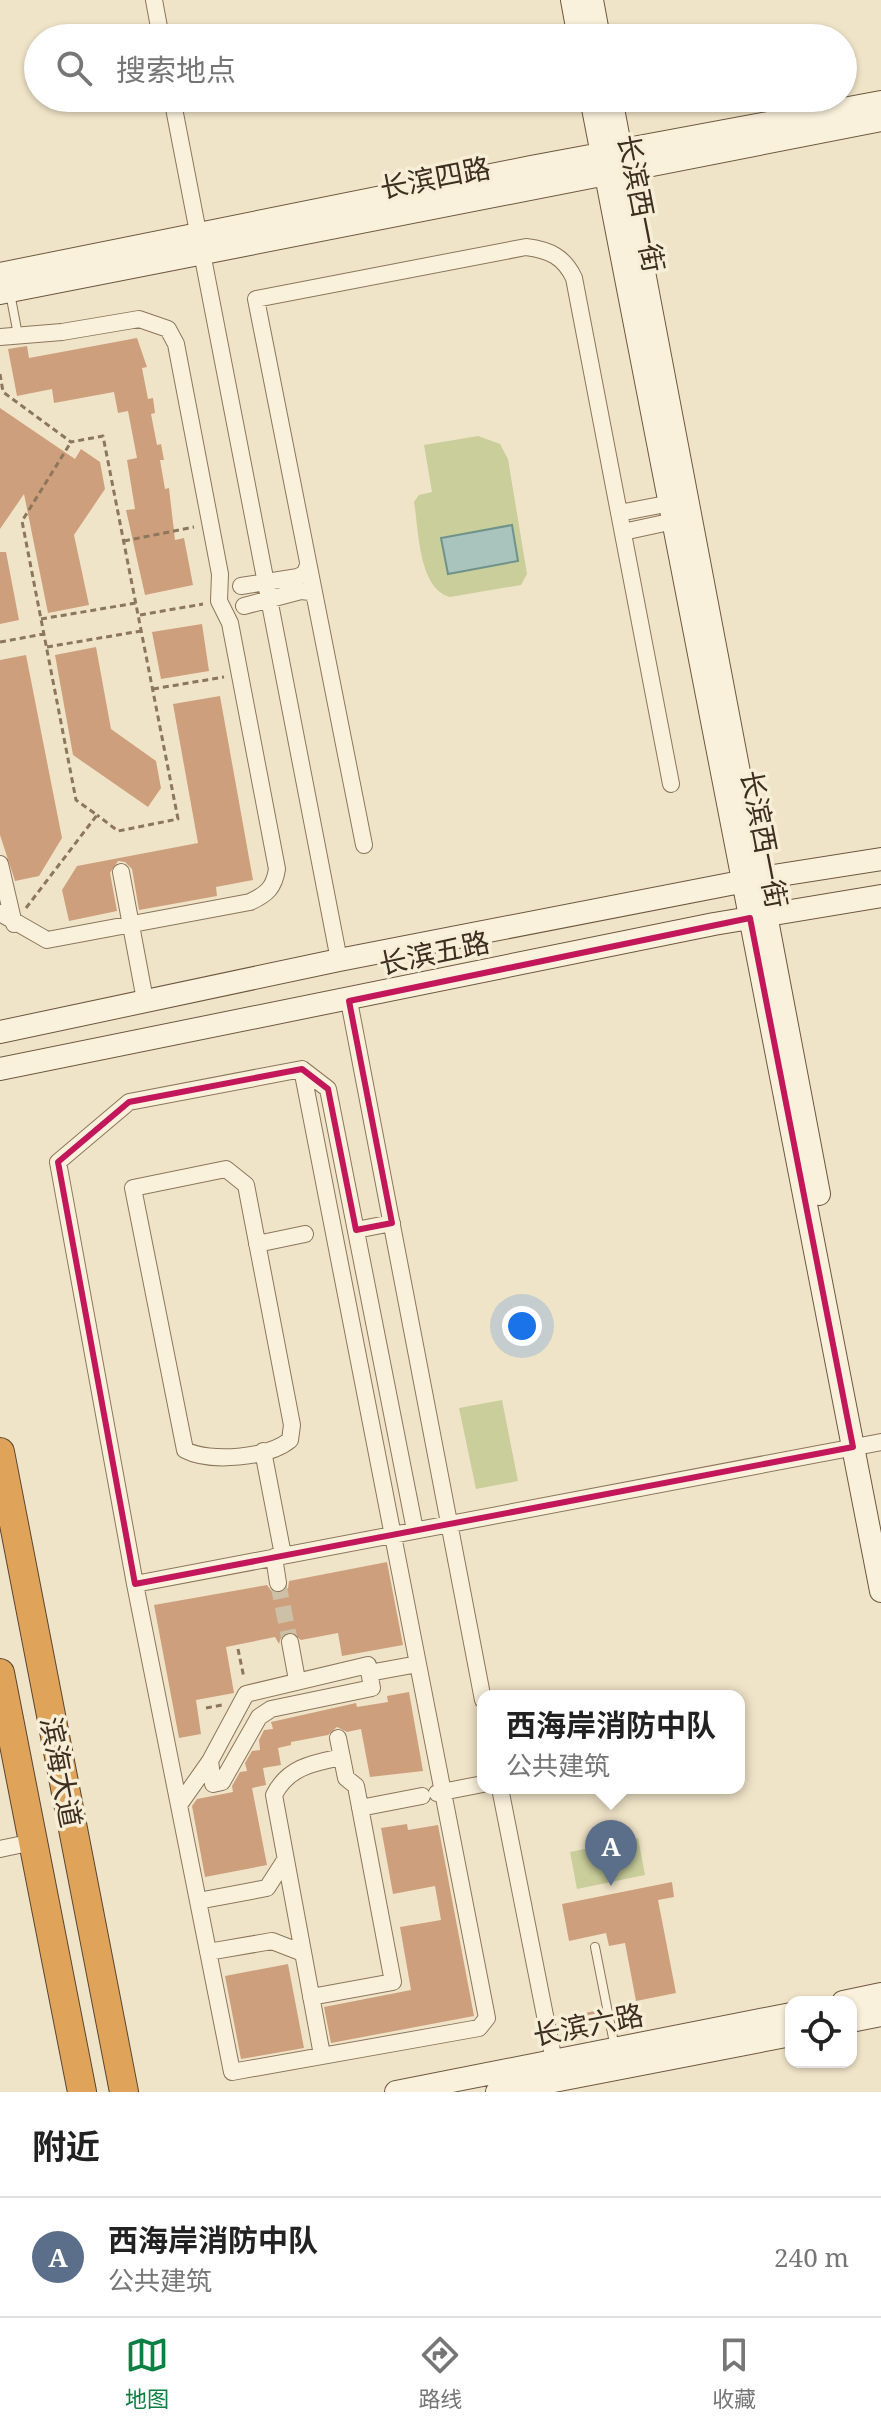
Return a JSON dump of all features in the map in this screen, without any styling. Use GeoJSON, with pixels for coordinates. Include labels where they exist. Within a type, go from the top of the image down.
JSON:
{"type":"FeatureCollection","features":[{"type":"Feature","properties":{"kind":"highway","name":"滨海大道"},"geometry":{"type":"LineString","coordinates":[[0,1452],[124,2092]]}},
{"type":"Feature","properties":{"kind":"highway","name":"滨海大道"},"geometry":{"type":"LineString","coordinates":[[0,1673],[82,2092]]}},
{"type":"Feature","properties":{"kind":"main road"},"geometry":{"type":"LineString","coordinates":[[572,0],[576,24]]}},
{"type":"Feature","properties":{"kind":"main road"},"geometry":{"type":"LineString","coordinates":[[592,0],[596,24]]}},
{"type":"Feature","properties":{"kind":"main road","name":"长滨四路"},"geometry":{"type":"LineString","coordinates":[[857,107],[881,102]]}},
{"type":"Feature","properties":{"kind":"main road","name":"长滨西一街"},"geometry":{"type":"LineString","coordinates":[[596,112],[612,162],[759,916],[881,1513]]}},
{"type":"Feature","properties":{"kind":"main road","name":"长滨西一街"},"geometry":{"type":"LineString","coordinates":[[611,112],[612,162],[672,512],[752,880]]}},
{"type":"Feature","properties":{"kind":"main road","name":"长滨四路"},"geometry":{"type":"LineString","coordinates":[[3,286],[612,162],[836,112]]}},
{"type":"Feature","properties":{"kind":"main road","name":"长滨四路"},"geometry":{"type":"LineString","coordinates":[[612,162],[881,120]]}},
{"type":"Feature","properties":{"kind":"main road","name":"长滨五路"},"geometry":{"type":"LineString","coordinates":[[0,1032],[339,960],[752,880],[881,859]]}},
{"type":"Feature","properties":{"kind":"main road","name":"长滨五路"},"geometry":{"type":"LineString","coordinates":[[0,1069],[759,916],[881,896]]}},
{"type":"Feature","properties":{"kind":"main road","name":"长滨西一街"},"geometry":{"type":"LineString","coordinates":[[867,1444],[881,1591]]}},
{"type":"Feature","properties":{"kind":"main road"},"geometry":{"type":"LineString","coordinates":[[857,1999],[881,1994]]}},
{"type":"Feature","properties":{"kind":"main road","name":"长滨六路"},"geometry":{"type":"LineString","coordinates":[[396,2092],[785,2015]]}},
{"type":"Feature","properties":{"kind":"main road"},"geometry":{"type":"LineString","coordinates":[[857,2020],[881,2015]]}},
{"type":"Feature","properties":{"kind":"main road","name":"长滨六路"},"geometry":{"type":"LineString","coordinates":[[497,2092],[785,2036]]}},
{"type":"Feature","properties":{"kind":"street"},"geometry":{"type":"LineString","coordinates":[[154,0],[158,24]]}},
{"type":"Feature","properties":{"kind":"street"},"geometry":{"type":"LineString","coordinates":[[174,112],[339,960]]}},
{"type":"Feature","properties":{"kind":"street"},"geometry":{"type":"LineString","coordinates":[[364,845],[256,299],[526,247],[557,255],[567,264],[574,278],[671,784]]}},
{"type":"Feature","properties":{"kind":"street"},"geometry":{"type":"LineString","coordinates":[[0,337],[62,332],[139,319],[168,329],[176,344],[220,574],[219,601],[230,623],[277,869],[274,884],[265,895],[250,902],[47,940],[7,918],[0,864]]}},
{"type":"Feature","properties":{"kind":"street"},"geometry":{"type":"LineString","coordinates":[[619,513],[672,512]]}},
{"type":"Feature","properties":{"kind":"street"},"geometry":{"type":"LineString","coordinates":[[623,532],[672,512]]}},
{"type":"Feature","properties":{"kind":"street"},"geometry":{"type":"LineString","coordinates":[[220,574],[241,586],[298,577],[305,573],[308,565]]}},
{"type":"Feature","properties":{"kind":"street"},"geometry":{"type":"LineString","coordinates":[[230,623],[238,618],[244,606],[241,586]]}},
{"type":"Feature","properties":{"kind":"street"},"geometry":{"type":"LineString","coordinates":[[244,606],[301,591],[315,597]]}},
{"type":"Feature","properties":{"kind":"street"},"geometry":{"type":"LineString","coordinates":[[121,872],[145,1000]]}},
{"type":"Feature","properties":{"kind":"street"},"geometry":{"type":"LineString","coordinates":[[349,1001],[481,1690]]}},
{"type":"Feature","properties":{"kind":"street"},"geometry":{"type":"LineString","coordinates":[[302,1069],[418,1664],[434,1794],[487,2018],[479,2028],[232,2072],[135,1584],[58,1162],[129,1102],[302,1069],[328,1089],[415,1530]]}},
{"type":"Feature","properties":{"kind":"street"},"geometry":{"type":"LineString","coordinates":[[226,1169],[246,1185],[257,1244],[292,1425],[290,1440],[281,1447],[215,1460],[185,1450],[133,1188],[226,1169]]}},
{"type":"Feature","properties":{"kind":"street"},"geometry":{"type":"LineString","coordinates":[[356,1230],[392,1223]]}},
{"type":"Feature","properties":{"kind":"street"},"geometry":{"type":"LineString","coordinates":[[257,1244],[305,1234]]}},
{"type":"Feature","properties":{"kind":"street"},"geometry":{"type":"LineString","coordinates":[[135,1584],[867,1444]]}},
{"type":"Feature","properties":{"kind":"street"},"geometry":{"type":"LineString","coordinates":[[263,1451],[279,1556],[278,1583]]}},
{"type":"Feature","properties":{"kind":"street"},"geometry":{"type":"LineString","coordinates":[[290,1642],[297,1680]]}},
{"type":"Feature","properties":{"kind":"street"},"geometry":{"type":"LineString","coordinates":[[369,1673],[418,1664]]}},
{"type":"Feature","properties":{"kind":"street"},"geometry":{"type":"LineString","coordinates":[[179,1805],[210,1761],[246,1694],[368,1665],[372,1688],[271,1709],[259,1717],[222,1782],[213,1784],[210,1761]]}},
{"type":"Feature","properties":{"kind":"street"},"geometry":{"type":"LineString","coordinates":[[311,1997],[393,1982],[356,1786],[346,1778],[338,1738]]}},
{"type":"Feature","properties":{"kind":"street"},"geometry":{"type":"LineString","coordinates":[[322,2055],[274,1795],[281,1781],[309,1764],[342,1757]]}},
{"type":"Feature","properties":{"kind":"street"},"geometry":{"type":"LineString","coordinates":[[360,1808],[477,1785]]}},
{"type":"Feature","properties":{"kind":"street"},"geometry":{"type":"LineString","coordinates":[[501,1794],[554,2061]]}},
{"type":"Feature","properties":{"kind":"street"},"geometry":{"type":"LineString","coordinates":[[0,1849],[33,1842]]}},
{"type":"Feature","properties":{"kind":"street"},"geometry":{"type":"LineString","coordinates":[[198,1901],[267,1888],[285,1860]]}},
{"type":"Feature","properties":{"kind":"street"},"geometry":{"type":"LineString","coordinates":[[208,1952],[272,1941],[303,1953]]}},
{"type":"Feature","properties":{"kind":"lane"},"geometry":{"type":"LineString","coordinates":[[3,286],[18,335]]}},
{"type":"Feature","properties":{"kind":"lane"},"geometry":{"type":"LineString","coordinates":[[595,1947],[615,2049]]}},
{"type":"Feature","properties":{"kind":"path"},"geometry":{"type":"LineString","coordinates":[[0,374],[3,392],[71,442],[103,436],[178,819],[118,831],[76,800],[22,521],[71,442]]}},
{"type":"Feature","properties":{"kind":"path"},"geometry":{"type":"LineString","coordinates":[[124,541],[211,524]]}},
{"type":"Feature","properties":{"kind":"path"},"geometry":{"type":"LineString","coordinates":[[138,615],[219,601]]}},
{"type":"Feature","properties":{"kind":"path"},"geometry":{"type":"LineString","coordinates":[[41,619],[136,603]]}},
{"type":"Feature","properties":{"kind":"path"},"geometry":{"type":"LineString","coordinates":[[47,647],[141,631]]}},
{"type":"Feature","properties":{"kind":"path"},"geometry":{"type":"LineString","coordinates":[[0,642],[44,634]]}},
{"type":"Feature","properties":{"kind":"path"},"geometry":{"type":"LineString","coordinates":[[153,689],[240,675]]}},
{"type":"Feature","properties":{"kind":"path"},"geometry":{"type":"LineString","coordinates":[[7,918],[97,815]]}},
{"type":"Feature","properties":{"kind":"path"},"geometry":{"type":"LineString","coordinates":[[238,1649],[246,1694]]}},
{"type":"Feature","properties":{"kind":"highlighted area"},"geometry":{"type":"Polygon","coordinates":[[[750,918],[853,1447],[135,1584],[58,1162],[129,1102],[302,1069],[328,1089],[356,1230],[392,1223],[349,1001],[750,918]]]}},
{"type":"Feature","properties":{"kind":"green space"},"geometry":{"type":"Polygon","coordinates":[[[478,436],[500,444],[508,459],[527,574],[521,585],[450,597],[439,591],[426,570],[414,502],[419,495],[432,492],[424,445],[478,436]]]}},
{"type":"Feature","properties":{"kind":"green space"},"geometry":{"type":"Polygon","coordinates":[[[502,1400],[518,1481],[476,1489],[459,1408],[502,1400]]]}},
{"type":"Feature","properties":{"kind":"green space"},"geometry":{"type":"Polygon","coordinates":[[[638,1838],[645,1875],[577,1889],[570,1852],[638,1838]]]}},
{"type":"Feature","properties":{"kind":"water"},"geometry":{"type":"Polygon","coordinates":[[[512,525],[518,561],[448,574],[441,538],[512,525]]]}},
{"type":"Feature","properties":{"kind":"building"},"geometry":{"type":"Polygon","coordinates":[[[137,338],[147,367],[142,368],[148,399],[153,398],[155,413],[151,414],[157,445],[161,444],[164,460],[160,460],[165,489],[169,488],[175,540],[184,538],[193,585],[145,595],[126,510],[135,509],[127,460],[137,458],[128,411],[118,413],[114,392],[54,403],[52,389],[17,396],[8,349],[27,346],[29,358],[137,338]]]}},
{"type":"Feature","properties":{"kind":"building"},"geometry":{"type":"Polygon","coordinates":[[[0,408],[75,459],[81,449],[100,462],[105,489],[74,535],[89,605],[48,613],[24,494],[0,529],[0,408]]]}},
{"type":"Feature","properties":{"kind":"building"},"geometry":{"type":"Polygon","coordinates":[[[0,552],[6,552],[19,620],[0,624],[0,552]]]}},
{"type":"Feature","properties":{"kind":"building"},"geometry":{"type":"Polygon","coordinates":[[[202,624],[209,671],[161,679],[152,632],[202,624]]]}},
{"type":"Feature","properties":{"kind":"building"},"geometry":{"type":"Polygon","coordinates":[[[96,647],[111,729],[156,761],[161,788],[148,807],[73,755],[55,655],[96,647]]]}},
{"type":"Feature","properties":{"kind":"building"},"geometry":{"type":"Polygon","coordinates":[[[26,655],[62,838],[39,876],[15,881],[0,835],[0,660],[26,655]]]}},
{"type":"Feature","properties":{"kind":"building"},"geometry":{"type":"Polygon","coordinates":[[[220,696],[253,880],[216,887],[217,896],[139,910],[132,869],[125,862],[118,861],[110,873],[117,911],[69,921],[62,890],[77,866],[198,843],[173,704],[220,696]]]}},
{"type":"Feature","properties":{"kind":"building"},"geometry":{"type":"Polygon","coordinates":[[[387,1562],[403,1645],[342,1656],[338,1633],[301,1640],[289,1631],[282,1634],[279,1644],[275,1637],[226,1647],[234,1693],[196,1700],[201,1734],[179,1738],[154,1605],[267,1585],[273,1593],[280,1594],[288,1588],[289,1581],[387,1562]]]}},
{"type":"Feature","properties":{"kind":"building"},"geometry":{"type":"Polygon","coordinates":[[[409,1692],[423,1771],[370,1777],[361,1729],[347,1732],[337,1727],[328,1735],[291,1742],[291,1745],[278,1748],[281,1765],[263,1768],[266,1785],[252,1788],[267,1865],[205,1877],[192,1806],[197,1799],[233,1792],[232,1786],[240,1772],[247,1771],[245,1763],[252,1751],[260,1750],[259,1740],[264,1730],[273,1729],[271,1722],[356,1703],[357,1707],[388,1702],[387,1696],[409,1692]]]}},
{"type":"Feature","properties":{"kind":"building"},"geometry":{"type":"Polygon","coordinates":[[[407,1824],[408,1830],[438,1825],[474,2016],[331,2043],[324,2007],[411,1990],[400,1927],[441,1920],[435,1886],[393,1894],[381,1828],[407,1824]]]}},
{"type":"Feature","properties":{"kind":"building"},"geometry":{"type":"Polygon","coordinates":[[[672,1882],[674,1897],[658,1900],[676,1993],[636,2001],[625,1943],[609,1946],[606,1933],[569,1941],[562,1904],[672,1882]]]}},
{"type":"Feature","properties":{"kind":"building"},"geometry":{"type":"Polygon","coordinates":[[[288,1964],[304,2048],[241,2059],[225,1976],[288,1964]]]}},
{"type":"Feature","properties":{"kind":"building"},"geometry":{"type":"Polygon","coordinates":[[[600,2010],[602,2022],[571,2028],[569,2016],[600,2010]]]}},
{"type":"Feature","properties":{"kind":"tunnel"},"geometry":{"type":"LineString","coordinates":[[278,1583],[290,1642]]}},
{"type":"Feature","properties":{"kind":"place","name":"西海岸消防中队"},"geometry":{"type":"Point","coordinates":[611,1886]}}]}
